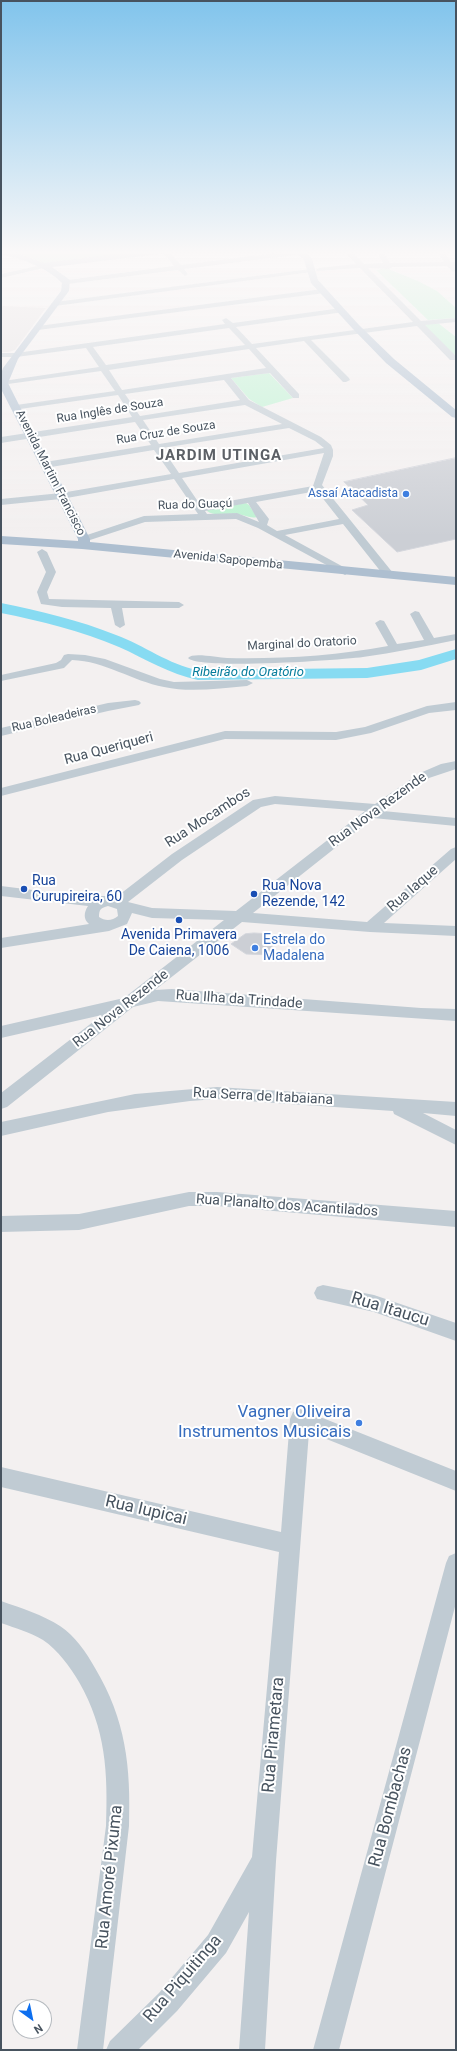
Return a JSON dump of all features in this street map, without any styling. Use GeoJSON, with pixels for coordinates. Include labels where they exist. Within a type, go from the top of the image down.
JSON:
{"type":"FeatureCollection","features":[{"type":"Feature","properties":{"kind":"main road"},"geometry":{"type":"LineString","coordinates":[[2,381],[8,368],[24,346]]}},
{"type":"Feature","properties":{"kind":"main road"},"geometry":{"type":"LineString","coordinates":[[378,346],[390,361],[456,415]]}},
{"type":"Feature","properties":{"kind":"main road"},"geometry":{"type":"LineString","coordinates":[[383,346],[456,404]]}},
{"type":"Feature","properties":{"kind":"main road","name":"Avenida Martim Francisco"},"geometry":{"type":"LineString","coordinates":[[2,381],[83,542]]}},
{"type":"Feature","properties":{"kind":"main road","name":"Avenida Sapopemba"},"geometry":{"type":"LineString","coordinates":[[1,540],[26,544],[83,542],[345,572],[456,581]]}},
{"type":"Feature","properties":{"kind":"street"},"geometry":{"type":"LineString","coordinates":[[1,355],[16,355],[83,346]]}},
{"type":"Feature","properties":{"kind":"street"},"geometry":{"type":"LineString","coordinates":[[88,346],[201,513],[250,500],[320,488]]}},
{"type":"Feature","properties":{"kind":"street"},"geometry":{"type":"LineString","coordinates":[[2,381],[260,346]]}},
{"type":"Feature","properties":{"kind":"street"},"geometry":{"type":"LineString","coordinates":[[313,346],[346,380]]}},
{"type":"Feature","properties":{"kind":"street"},"geometry":{"type":"LineString","coordinates":[[440,346],[453,358]]}},
{"type":"Feature","properties":{"kind":"street"},"geometry":{"type":"LineString","coordinates":[[251,347],[296,396]]}},
{"type":"Feature","properties":{"kind":"street"},"geometry":{"type":"LineString","coordinates":[[16,408],[272,370]]}},
{"type":"Feature","properties":{"kind":"street"},"geometry":{"type":"LineString","coordinates":[[226,377],[246,402],[322,442],[329,450],[329,456],[318,483],[320,488],[389,576]]}},
{"type":"Feature","properties":{"kind":"street","name":"Rua Inglês de Souza"},"geometry":{"type":"LineString","coordinates":[[1,440],[246,402]]}},
{"type":"Feature","properties":{"kind":"street","name":"Rua Cruz de Souza"},"geometry":{"type":"LineString","coordinates":[[45,465],[290,425]]}},
{"type":"Feature","properties":{"kind":"street"},"geometry":{"type":"LineString","coordinates":[[1,502],[61,496],[329,450]]}},
{"type":"Feature","properties":{"kind":"street"},"geometry":{"type":"LineString","coordinates":[[250,500],[264,518],[264,523],[261,526]]}},
{"type":"Feature","properties":{"kind":"street","name":"Rua do Guaçú"},"geometry":{"type":"LineString","coordinates":[[83,542],[140,520],[201,513],[237,516],[261,526],[345,572]]}},
{"type":"Feature","properties":{"kind":"street"},"geometry":{"type":"LineString","coordinates":[[274,534],[346,521]]}},
{"type":"Feature","properties":{"kind":"street"},"geometry":{"type":"LineString","coordinates":[[42,552],[51,572],[42,592],[43,601],[48,603],[179,605]]}},
{"type":"Feature","properties":{"kind":"street"},"geometry":{"type":"LineString","coordinates":[[116,605],[120,625]]}},
{"type":"Feature","properties":{"kind":"street"},"geometry":{"type":"LineString","coordinates":[[415,614],[432,641]]}},
{"type":"Feature","properties":{"kind":"street"},"geometry":{"type":"LineString","coordinates":[[380,623],[394,648]]}},
{"type":"Feature","properties":{"kind":"street","name":"Marginal do Oratorio"},"geometry":{"type":"LineString","coordinates":[[194,658],[218,660],[290,661],[352,656],[456,637]]}},
{"type":"Feature","properties":{"kind":"street"},"geometry":{"type":"LineString","coordinates":[[1,678],[60,666],[66,662],[68,656],[86,658],[174,686],[247,683]]}},
{"type":"Feature","properties":{"kind":"street","name":"Rua Boleadeiras"},"geometry":{"type":"LineString","coordinates":[[1,732],[108,707],[135,703]]}},
{"type":"Feature","properties":{"kind":"street","name":"Rua Queriqueri"},"geometry":{"type":"LineString","coordinates":[[1,792],[225,735],[336,736],[367,730],[427,710],[456,706]]}},
{"type":"Feature","properties":{"kind":"street","name":"Rua Nova Rezende"},"geometry":{"type":"LineString","coordinates":[[1,1102],[374,811],[424,775],[446,766],[456,765]]}},
{"type":"Feature","properties":{"kind":"street","name":"Rua Mocambos"},"geometry":{"type":"LineString","coordinates":[[120,904],[177,858],[256,803],[275,800],[456,822]]}},
{"type":"Feature","properties":{"kind":"street","name":"Rua Iaque"},"geometry":{"type":"LineString","coordinates":[[370,927],[456,852]]}},
{"type":"Feature","properties":{"kind":"street"},"geometry":{"type":"LineString","coordinates":[[1,891],[59,899],[120,904],[152,913],[240,916],[370,927],[456,931]]}},
{"type":"Feature","properties":{"kind":"street"},"geometry":{"type":"LineString","coordinates":[[59,899],[91,913],[96,923],[112,925],[122,920],[125,914],[120,904]]}},
{"type":"Feature","properties":{"kind":"street"},"geometry":{"type":"LineString","coordinates":[[42,936],[68,926],[91,913],[96,905],[104,902]]}},
{"type":"Feature","properties":{"kind":"street"},"geometry":{"type":"LineString","coordinates":[[1,943],[112,925],[168,914]]}},
{"type":"Feature","properties":{"kind":"street","name":"Rua Ilha da Trindade"},"geometry":{"type":"LineString","coordinates":[[1,1032],[84,1014],[158,995],[456,1015]]}},
{"type":"Feature","properties":{"kind":"street","name":"Rua Serra de Itabaiana"},"geometry":{"type":"LineString","coordinates":[[1,1129],[114,1105],[186,1093],[217,1093],[392,1104],[422,1108],[456,1109]]}},
{"type":"Feature","properties":{"kind":"street"},"geometry":{"type":"LineString","coordinates":[[392,1104],[456,1138]]}},
{"type":"Feature","properties":{"kind":"street","name":"Rua Planalto dos Acantilados"},"geometry":{"type":"LineString","coordinates":[[1,1224],[79,1222],[189,1199],[217,1199],[456,1219]]}},
{"type":"Feature","properties":{"kind":"street","name":"Rua Itaucu"},"geometry":{"type":"LineString","coordinates":[[323,1293],[354,1297],[397,1310],[456,1332]]}},
{"type":"Feature","properties":{"kind":"street","name":"Rua Pirametara"},"geometry":{"type":"LineString","coordinates":[[252,2050],[264,1861],[300,1419],[456,1481]]}},
{"type":"Feature","properties":{"kind":"street","name":"Rua Iupicai"},"geometry":{"type":"LineString","coordinates":[[1,1477],[290,1544]]}},
{"type":"Feature","properties":{"kind":"street","name":"Rua Bombachas"},"geometry":{"type":"LineString","coordinates":[[326,2050],[456,1563]]}},
{"type":"Feature","properties":{"kind":"street","name":"Rua Amoré Pixuma"},"geometry":{"type":"LineString","coordinates":[[1,1612],[23,1619],[52,1634],[74,1655],[95,1685],[108,1720],[117,1753],[118,1809],[114,1866],[95,1999],[90,2050]]}},
{"type":"Feature","properties":{"kind":"street","name":"Rua Piquitinga"},"geometry":{"type":"LineString","coordinates":[[119,2050],[168,2002],[217,1944],[264,1861]]}},
{"type":"Feature","properties":{"kind":"shaded area"},"geometry":{"type":"Polygon","coordinates":[[[1,346],[18,346],[15,350],[1,352],[1,346]]]}},
{"type":"Feature","properties":{"kind":"green space"},"geometry":{"type":"Polygon","coordinates":[[[445,346],[456,346],[456,356],[445,346]]]}},
{"type":"Feature","properties":{"kind":"green space"},"geometry":{"type":"Polygon","coordinates":[[[269,373],[293,398],[262,407],[249,399],[231,378],[269,373]]]}},
{"type":"Feature","properties":{"kind":"green space"},"geometry":{"type":"Polygon","coordinates":[[[246,503],[257,517],[238,514],[214,514],[207,511],[208,509],[246,503]]]}},
{"type":"Feature","properties":{"kind":"building","name":"Assaí Atacadista"},"geometry":{"type":"Polygon","coordinates":[[[456,458],[456,539],[397,552],[352,510],[368,505],[344,482],[456,458]]]}},
{"type":"Feature","properties":{"kind":"building","name":"Estrela do Madalena"},"geometry":{"type":"Polygon","coordinates":[[[245,934],[272,934],[272,955],[246,954],[231,944],[245,934]]]}},
{"type":"Feature","properties":{"kind":"waterway","name":"Ribeirão do Oratório"},"geometry":{"type":"LineString","coordinates":[[1,608],[48,618],[95,632],[134,648],[170,667],[198,675],[367,673],[421,665],[456,654]]}},
{"type":"Feature","properties":{"kind":"place","name":"Assaí Atacadista"},"geometry":{"type":"Point","coordinates":[406,494]}},
{"type":"Feature","properties":{"kind":"place","name":"Rua Curupireira, 60"},"geometry":{"type":"Point","coordinates":[24,889]}},
{"type":"Feature","properties":{"kind":"place","name":"Rua Nova Rezende, 142"},"geometry":{"type":"Point","coordinates":[254,894]}},
{"type":"Feature","properties":{"kind":"place","name":"Avenida Primavera De Caiena, 1006"},"geometry":{"type":"Point","coordinates":[179,920]}},
{"type":"Feature","properties":{"kind":"place","name":"Estrela do Madalena"},"geometry":{"type":"Point","coordinates":[255,948]}},
{"type":"Feature","properties":{"kind":"place","name":"Vagner Oliveira Instrumentos Musicais"},"geometry":{"type":"Point","coordinates":[359,1423]}},
{"type":"Feature","properties":{"kind":"district","name":"JARDIM UTINGA"},"geometry":{"type":"Point","coordinates":[219,456]}}]}
